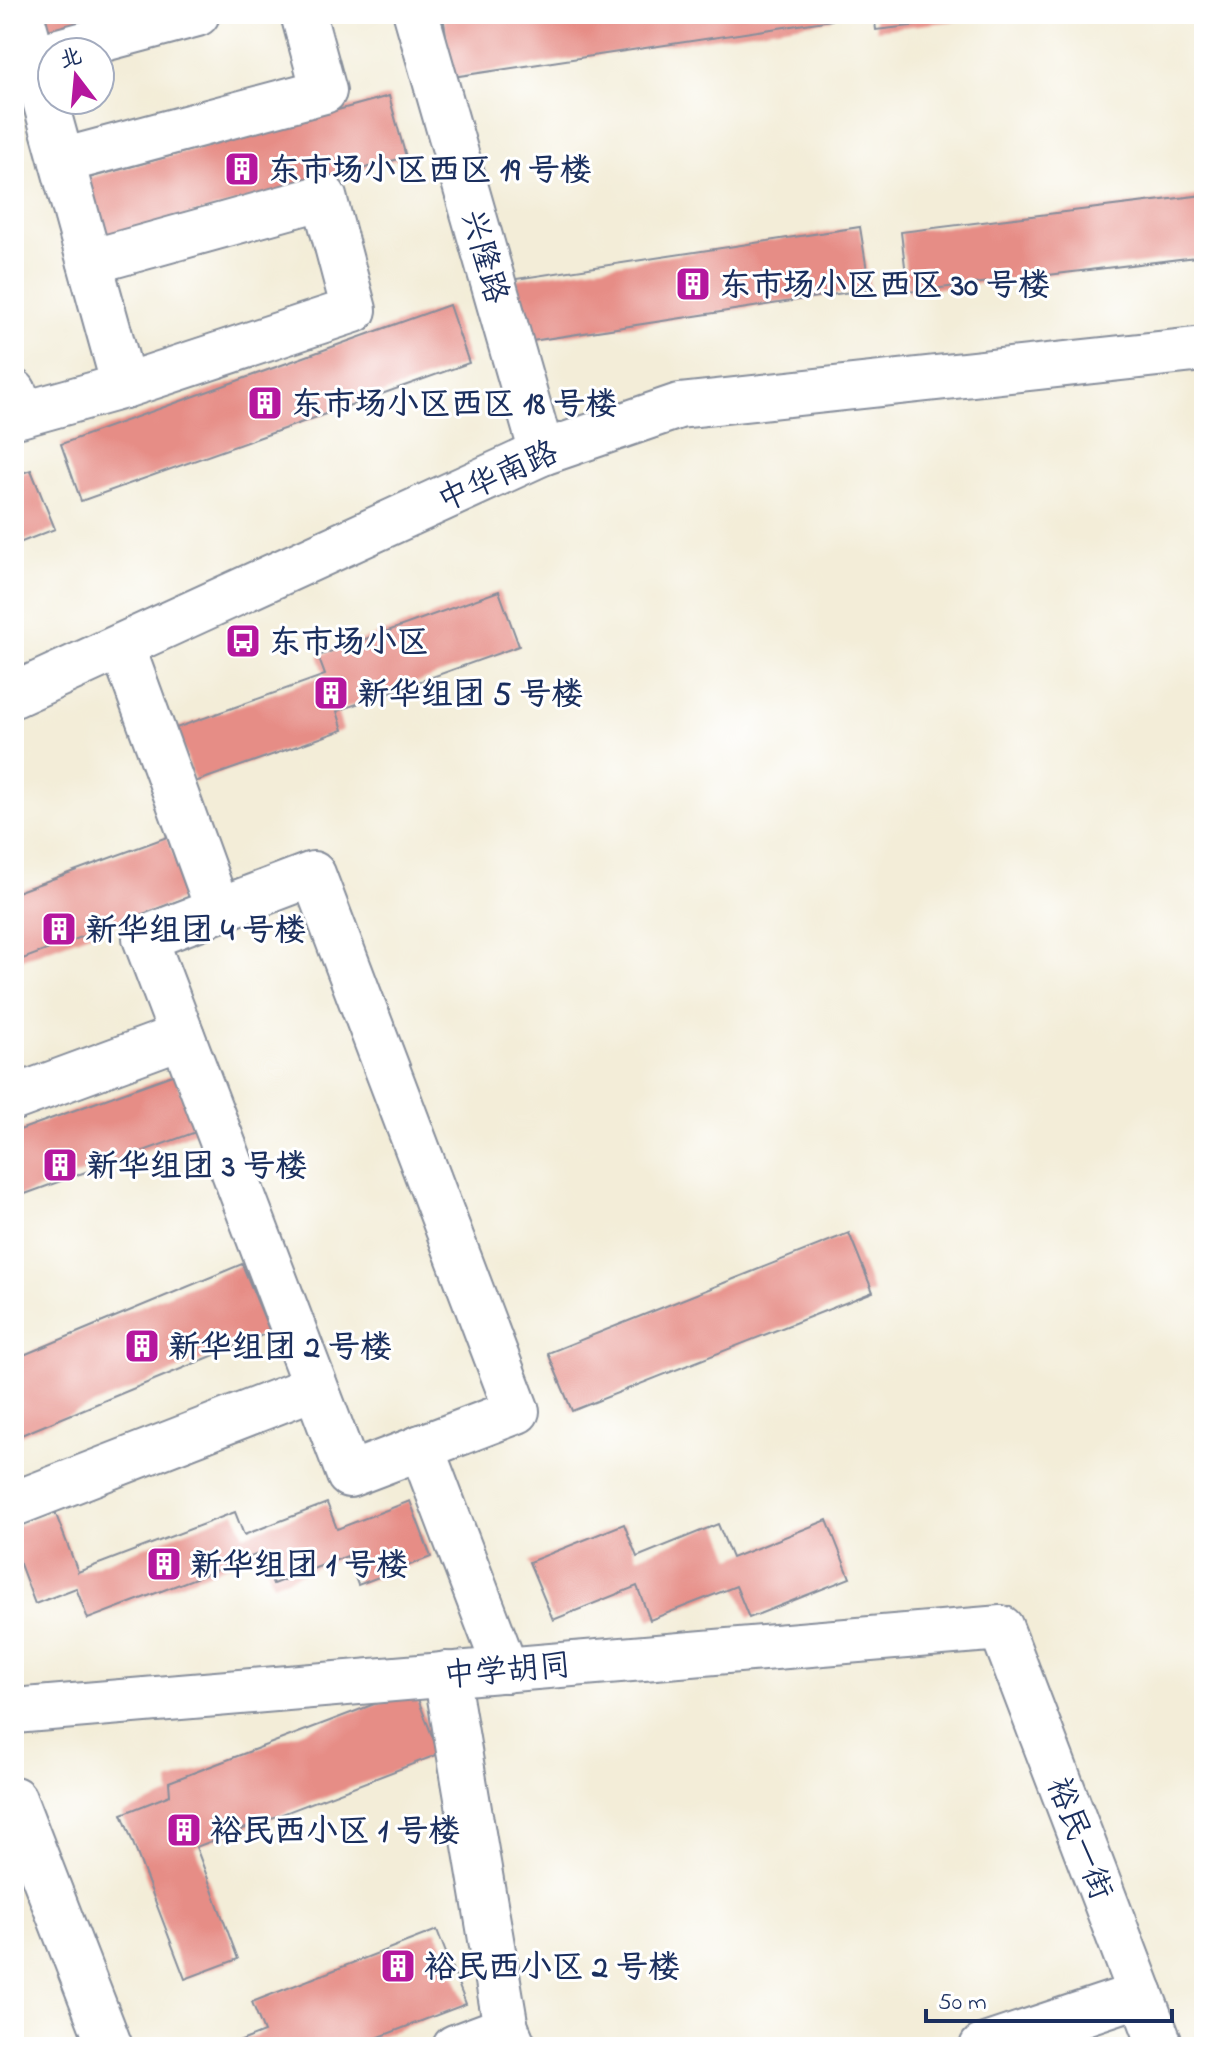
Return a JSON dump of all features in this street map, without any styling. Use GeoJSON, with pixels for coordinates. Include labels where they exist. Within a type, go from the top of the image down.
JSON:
{"type":"FeatureCollection","features":[{"type":"Feature","properties":{"kind":"street"},"geometry":{"type":"LineString","coordinates":[[21,14],[36,37]]}},
{"type":"Feature","properties":{"kind":"street"},"geometry":{"type":"LineString","coordinates":[[114,36],[197,14]]}},
{"type":"Feature","properties":{"kind":"street"},"geometry":{"type":"LineString","coordinates":[[62,161],[324,91],[303,14]]}},
{"type":"Feature","properties":{"kind":"street","name":"兴隆路"},"geometry":{"type":"LineString","coordinates":[[416,14],[542,453]]}},
{"type":"Feature","properties":{"kind":"street"},"geometry":{"type":"LineString","coordinates":[[56,116],[62,161],[124,386]]}},
{"type":"Feature","properties":{"kind":"street"},"geometry":{"type":"LineString","coordinates":[[16,408],[124,386],[354,310],[324,197],[90,262]]}},
{"type":"Feature","properties":{"kind":"street","name":"中华南路"},"geometry":{"type":"LineString","coordinates":[[14,695],[542,453],[679,406],[1204,349]]}},
{"type":"Feature","properties":{"kind":"street"},"geometry":{"type":"LineString","coordinates":[[122,646],[218,910]]}},
{"type":"Feature","properties":{"kind":"street"},"geometry":{"type":"LineString","coordinates":[[313,874],[517,1411],[349,1475],[145,938],[218,910],[313,874]]}},
{"type":"Feature","properties":{"kind":"street"},"geometry":{"type":"LineString","coordinates":[[14,1098],[182,1036]]}},
{"type":"Feature","properties":{"kind":"street"},"geometry":{"type":"LineString","coordinates":[[14,1504],[315,1387]]}},
{"type":"Feature","properties":{"kind":"street"},"geometry":{"type":"LineString","coordinates":[[421,1447],[506,1670]]}},
{"type":"Feature","properties":{"kind":"street","name":"中学胡同"},"geometry":{"type":"LineString","coordinates":[[14,1711],[1001,1628]]}},
{"type":"Feature","properties":{"kind":"street","name":"裕民一街"},"geometry":{"type":"LineString","coordinates":[[1001,1628],[1161,2047]]}},
{"type":"Feature","properties":{"kind":"street"},"geometry":{"type":"LineString","coordinates":[[446,1674],[510,2037],[455,2047]]}},
{"type":"Feature","properties":{"kind":"street"},"geometry":{"type":"LineString","coordinates":[[14,1799],[110,2047]]}},
{"type":"Feature","properties":{"kind":"street"},"geometry":{"type":"LineString","coordinates":[[982,2047],[1141,1994]]}},
{"type":"Feature","properties":{"kind":"building"},"geometry":{"type":"Polygon","coordinates":[[[33,14],[113,14],[39,35],[33,14]]]}},
{"type":"Feature","properties":{"kind":"building"},"geometry":{"type":"Polygon","coordinates":[[[831,14],[832,20],[452,77],[443,15],[831,14]]]}},
{"type":"Feature","properties":{"kind":"building"},"geometry":{"type":"Polygon","coordinates":[[[874,14],[998,14],[998,16],[876,30],[874,14]]]}},
{"type":"Feature","properties":{"kind":"building","name":"东市场小区西区 19 号楼"},"geometry":{"type":"Polygon","coordinates":[[[389,96],[406,157],[95,241],[78,181],[389,96]]]}},
{"type":"Feature","properties":{"kind":"building"},"geometry":{"type":"Polygon","coordinates":[[[1204,195],[1204,256],[908,292],[901,232],[1204,195]]]}},
{"type":"Feature","properties":{"kind":"building","name":"东市场小区西区 30 号楼"},"geometry":{"type":"Polygon","coordinates":[[[860,227],[870,289],[525,342],[516,279],[860,227]]]}},
{"type":"Feature","properties":{"kind":"building","name":"东市场小区西区 18 号楼"},"geometry":{"type":"Polygon","coordinates":[[[449,305],[469,363],[81,501],[61,444],[449,305]]]}},
{"type":"Feature","properties":{"kind":"building"},"geometry":{"type":"Polygon","coordinates":[[[31,470],[55,529],[14,545],[14,476],[31,470]]]}},
{"type":"Feature","properties":{"kind":"building","name":"新华组团 5 号楼"},"geometry":{"type":"Polygon","coordinates":[[[499,591],[519,646],[337,711],[343,730],[195,782],[176,728],[325,675],[318,656],[499,591]]]}},
{"type":"Feature","properties":{"kind":"building","name":"新华组团 4 号楼"},"geometry":{"type":"Polygon","coordinates":[[[167,837],[189,897],[17,961],[22,973],[14,976],[14,893],[167,837]]]}},
{"type":"Feature","properties":{"kind":"building","name":"新华组团 3 号楼"},"geometry":{"type":"Polygon","coordinates":[[[175,1074],[196,1132],[14,1198],[14,1132],[175,1074]]]}},
{"type":"Feature","properties":{"kind":"building"},"geometry":{"type":"Polygon","coordinates":[[[849,1233],[873,1292],[572,1411],[548,1353],[849,1233]]]}},
{"type":"Feature","properties":{"kind":"building","name":"新华组团 2 号楼"},"geometry":{"type":"Polygon","coordinates":[[[242,1264],[270,1332],[14,1438],[14,1359],[242,1264]]]}},
{"type":"Feature","properties":{"kind":"building","name":"新华组团 1 号楼"},"geometry":{"type":"Polygon","coordinates":[[[410,1501],[431,1557],[358,1585],[347,1556],[273,1584],[261,1553],[88,1619],[76,1588],[35,1604],[14,1548],[14,1527],[55,1512],[78,1572],[235,1512],[244,1535],[327,1503],[337,1529],[410,1501]]]}},
{"type":"Feature","properties":{"kind":"building"},"geometry":{"type":"Polygon","coordinates":[[[827,1520],[850,1578],[749,1618],[736,1586],[650,1620],[637,1586],[553,1620],[529,1562],[624,1524],[637,1557],[718,1524],[732,1558],[827,1520]]]}},
{"type":"Feature","properties":{"kind":"building","name":"裕民西小区 1 号楼"},"geometry":{"type":"Polygon","coordinates":[[[414,1689],[439,1754],[196,1847],[238,1959],[185,1979],[122,1814],[170,1795],[169,1782],[414,1689]]]}},
{"type":"Feature","properties":{"kind":"building","name":"裕民西小区 2 号楼"},"geometry":{"type":"Polygon","coordinates":[[[437,1930],[466,2004],[353,2047],[226,2047],[264,2032],[252,2002],[437,1930]]]}},
{"type":"Feature","properties":{"kind":"place","name":"东市场小区西区 19 号楼"},"geometry":{"type":"Point","coordinates":[242,169]}},
{"type":"Feature","properties":{"kind":"place","name":"东市场小区西区 30 号楼"},"geometry":{"type":"Point","coordinates":[693,284]}},
{"type":"Feature","properties":{"kind":"place","name":"东市场小区西区 18 号楼"},"geometry":{"type":"Point","coordinates":[265,403]}},
{"type":"Feature","properties":{"kind":"place","name":"东市场小区"},"geometry":{"type":"Point","coordinates":[243,641]}},
{"type":"Feature","properties":{"kind":"place","name":"新华组团 5 号楼"},"geometry":{"type":"Point","coordinates":[331,693]}},
{"type":"Feature","properties":{"kind":"place","name":"新华组团 4 号楼"},"geometry":{"type":"Point","coordinates":[59,929]}},
{"type":"Feature","properties":{"kind":"place","name":"新华组团 3 号楼"},"geometry":{"type":"Point","coordinates":[60,1165]}},
{"type":"Feature","properties":{"kind":"place","name":"新华组团 2 号楼"},"geometry":{"type":"Point","coordinates":[142,1346]}},
{"type":"Feature","properties":{"kind":"place","name":"新华组团 1 号楼"},"geometry":{"type":"Point","coordinates":[164,1564]}},
{"type":"Feature","properties":{"kind":"place","name":"裕民西小区 1 号楼"},"geometry":{"type":"Point","coordinates":[184,1830]}},
{"type":"Feature","properties":{"kind":"place","name":"裕民西小区 2 号楼"},"geometry":{"type":"Point","coordinates":[398,1966]}}]}
